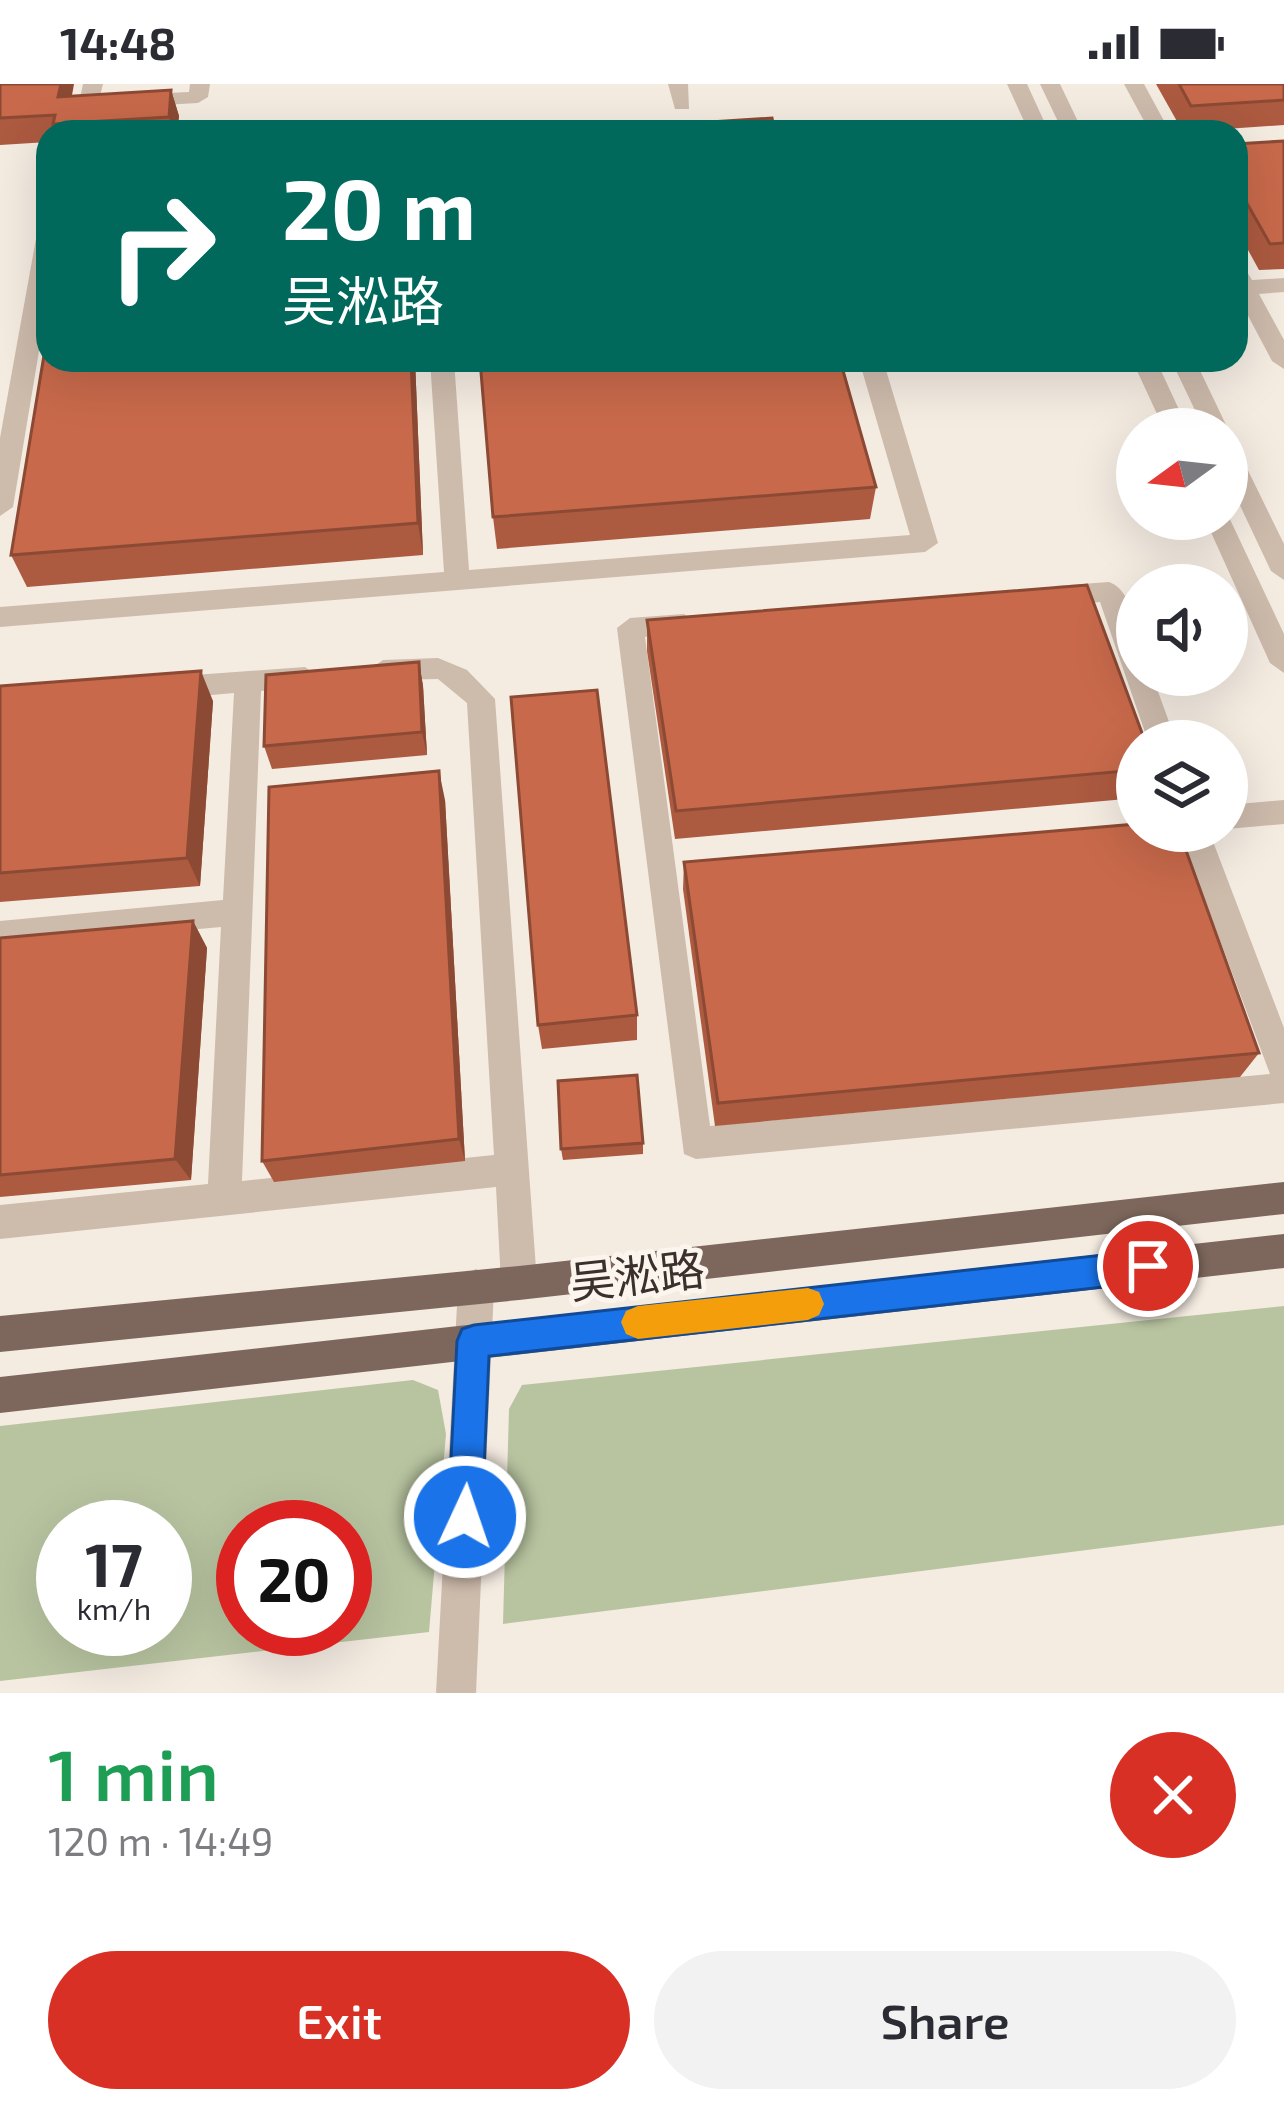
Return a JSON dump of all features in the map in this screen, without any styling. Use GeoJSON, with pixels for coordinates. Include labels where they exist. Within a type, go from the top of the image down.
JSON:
{"type":"FeatureCollection","features":[{"type":"Feature","properties":{"kind":"main road","name":"吴淞路"},"geometry":{"type":"LineString","coordinates":[[0,1334],[519,1283],[1284,1198]]}},
{"type":"Feature","properties":{"kind":"main road","name":"吴淞路"},"geometry":{"type":"LineString","coordinates":[[0,1395],[1284,1251]]}},
{"type":"Feature","properties":{"kind":"street"},"geometry":{"type":"LineString","coordinates":[[93,84],[89,103],[198,97],[200,84]]}},
{"type":"Feature","properties":{"kind":"street"},"geometry":{"type":"LineString","coordinates":[[1017,84],[1034,120]]}},
{"type":"Feature","properties":{"kind":"street"},"geometry":{"type":"LineString","coordinates":[[1050,84],[1067,120]]}},
{"type":"Feature","properties":{"kind":"street"},"geometry":{"type":"LineString","coordinates":[[1134,84],[1154,120]]}},
{"type":"Feature","properties":{"kind":"street"},"geometry":{"type":"LineString","coordinates":[[1248,281],[1284,285]]}},
{"type":"Feature","properties":{"kind":"street"},"geometry":{"type":"LineString","coordinates":[[0,507],[36,302]]}},
{"type":"Feature","properties":{"kind":"street"},"geometry":{"type":"LineString","coordinates":[[1248,316],[1281,351]]}},
{"type":"Feature","properties":{"kind":"street"},"geometry":{"type":"LineString","coordinates":[[443,372],[457,580]]}},
{"type":"Feature","properties":{"kind":"street"},"geometry":{"type":"LineString","coordinates":[[0,616],[925,543],[875,372]]}},
{"type":"Feature","properties":{"kind":"street"},"geometry":{"type":"LineString","coordinates":[[1150,372],[1166,408]]}},
{"type":"Feature","properties":{"kind":"street"},"geometry":{"type":"LineString","coordinates":[[1189,372],[1206,408]]}},
{"type":"Feature","properties":{"kind":"street"},"geometry":{"type":"LineString","coordinates":[[1248,496],[1284,571]]}},
{"type":"Feature","properties":{"kind":"street"},"geometry":{"type":"LineString","coordinates":[[1228,540],[1284,663]]}},
{"type":"Feature","properties":{"kind":"street"},"geometry":{"type":"LineString","coordinates":[[1018,599],[1109,592],[1116,612]]}},
{"type":"Feature","properties":{"kind":"street"},"geometry":{"type":"LineString","coordinates":[[721,621],[630,628],[672,864],[696,1143],[1284,1088]]}},
{"type":"Feature","properties":{"kind":"street"},"geometry":{"type":"LineString","coordinates":[[135,691],[428,666],[455,670],[481,699],[519,1283]]}},
{"type":"Feature","properties":{"kind":"street"},"geometry":{"type":"LineString","coordinates":[[224,1199],[248,681]]}},
{"type":"Feature","properties":{"kind":"street"},"geometry":{"type":"LineString","coordinates":[[1248,815],[1284,812]]}},
{"type":"Feature","properties":{"kind":"street"},"geometry":{"type":"LineString","coordinates":[[1202,852],[1284,1070]]}},
{"type":"Feature","properties":{"kind":"street"},"geometry":{"type":"LineString","coordinates":[[0,934],[238,912]]}},
{"type":"Feature","properties":{"kind":"street"},"geometry":{"type":"LineString","coordinates":[[0,1222],[513,1169]]}},
{"type":"Feature","properties":{"kind":"street"},"geometry":{"type":"LineString","coordinates":[[456,1693],[476,1287]]}},
{"type":"Feature","properties":{"kind":"green space"},"geometry":{"type":"Polygon","coordinates":[[[1284,1306],[1284,1525],[503,1624],[509,1409],[522,1385],[1284,1306]]]}},
{"type":"Feature","properties":{"kind":"green space"},"geometry":{"type":"Polygon","coordinates":[[[413,1380],[438,1390],[446,1434],[429,1632],[372,1639],[372,1500],[216,1500],[219,1656],[0,1681],[0,1426],[413,1380]]]}},
{"type":"Feature","properties":{"kind":"building"},"geometry":{"type":"Polygon","coordinates":[[[0,84],[61,84],[58,97],[171,90],[169,117],[0,118],[0,84]]]}},
{"type":"Feature","properties":{"kind":"building"},"geometry":{"type":"Polygon","coordinates":[[[1179,84],[1284,84],[1284,100],[1191,106],[1179,84]]]}},
{"type":"Feature","properties":{"kind":"building"},"geometry":{"type":"Polygon","coordinates":[[[1284,141],[1284,243],[1270,244],[1248,205],[1248,143],[1284,141]]]}},
{"type":"Feature","properties":{"kind":"building"},"geometry":{"type":"Polygon","coordinates":[[[41,372],[412,372],[418,523],[11,555],[41,372]]]}},
{"type":"Feature","properties":{"kind":"building"},"geometry":{"type":"Polygon","coordinates":[[[481,372],[843,372],[876,487],[493,517],[481,372]]]}},
{"type":"Feature","properties":{"kind":"building"},"geometry":{"type":"Polygon","coordinates":[[[1087,585],[1116,663],[1116,696],[1128,696],[1137,720],[1116,720],[1116,772],[676,811],[647,620],[1087,585]]]}},
{"type":"Feature","properties":{"kind":"building"},"geometry":{"type":"Polygon","coordinates":[[[419,662],[422,732],[264,746],[266,675],[419,662]]]}},
{"type":"Feature","properties":{"kind":"building"},"geometry":{"type":"Polygon","coordinates":[[[201,671],[187,858],[0,873],[0,686],[201,671]]]}},
{"type":"Feature","properties":{"kind":"building"},"geometry":{"type":"Polygon","coordinates":[[[597,690],[637,1015],[538,1025],[511,697],[597,690]]]}},
{"type":"Feature","properties":{"kind":"building"},"geometry":{"type":"Polygon","coordinates":[[[439,771],[459,1139],[262,1161],[269,787],[439,771]]]}},
{"type":"Feature","properties":{"kind":"building"},"geometry":{"type":"Polygon","coordinates":[[[1116,826],[1116,852],[1187,852],[1259,1053],[718,1103],[684,862],[1116,826]]]}},
{"type":"Feature","properties":{"kind":"building"},"geometry":{"type":"Polygon","coordinates":[[[193,921],[175,1159],[0,1175],[0,938],[193,921]]]}},
{"type":"Feature","properties":{"kind":"building"},"geometry":{"type":"Polygon","coordinates":[[[637,1075],[643,1143],[561,1149],[558,1081],[637,1075]]]}},
{"type":"Feature","properties":{"kind":"slow traffic"},"geometry":{"type":"LineString","coordinates":[[638,1322],[808,1304]]}},
{"type":"Feature","properties":{"kind":"route"},"geometry":{"type":"LineString","coordinates":[[465,1517],[474,1341],[1148,1266]]}}]}
